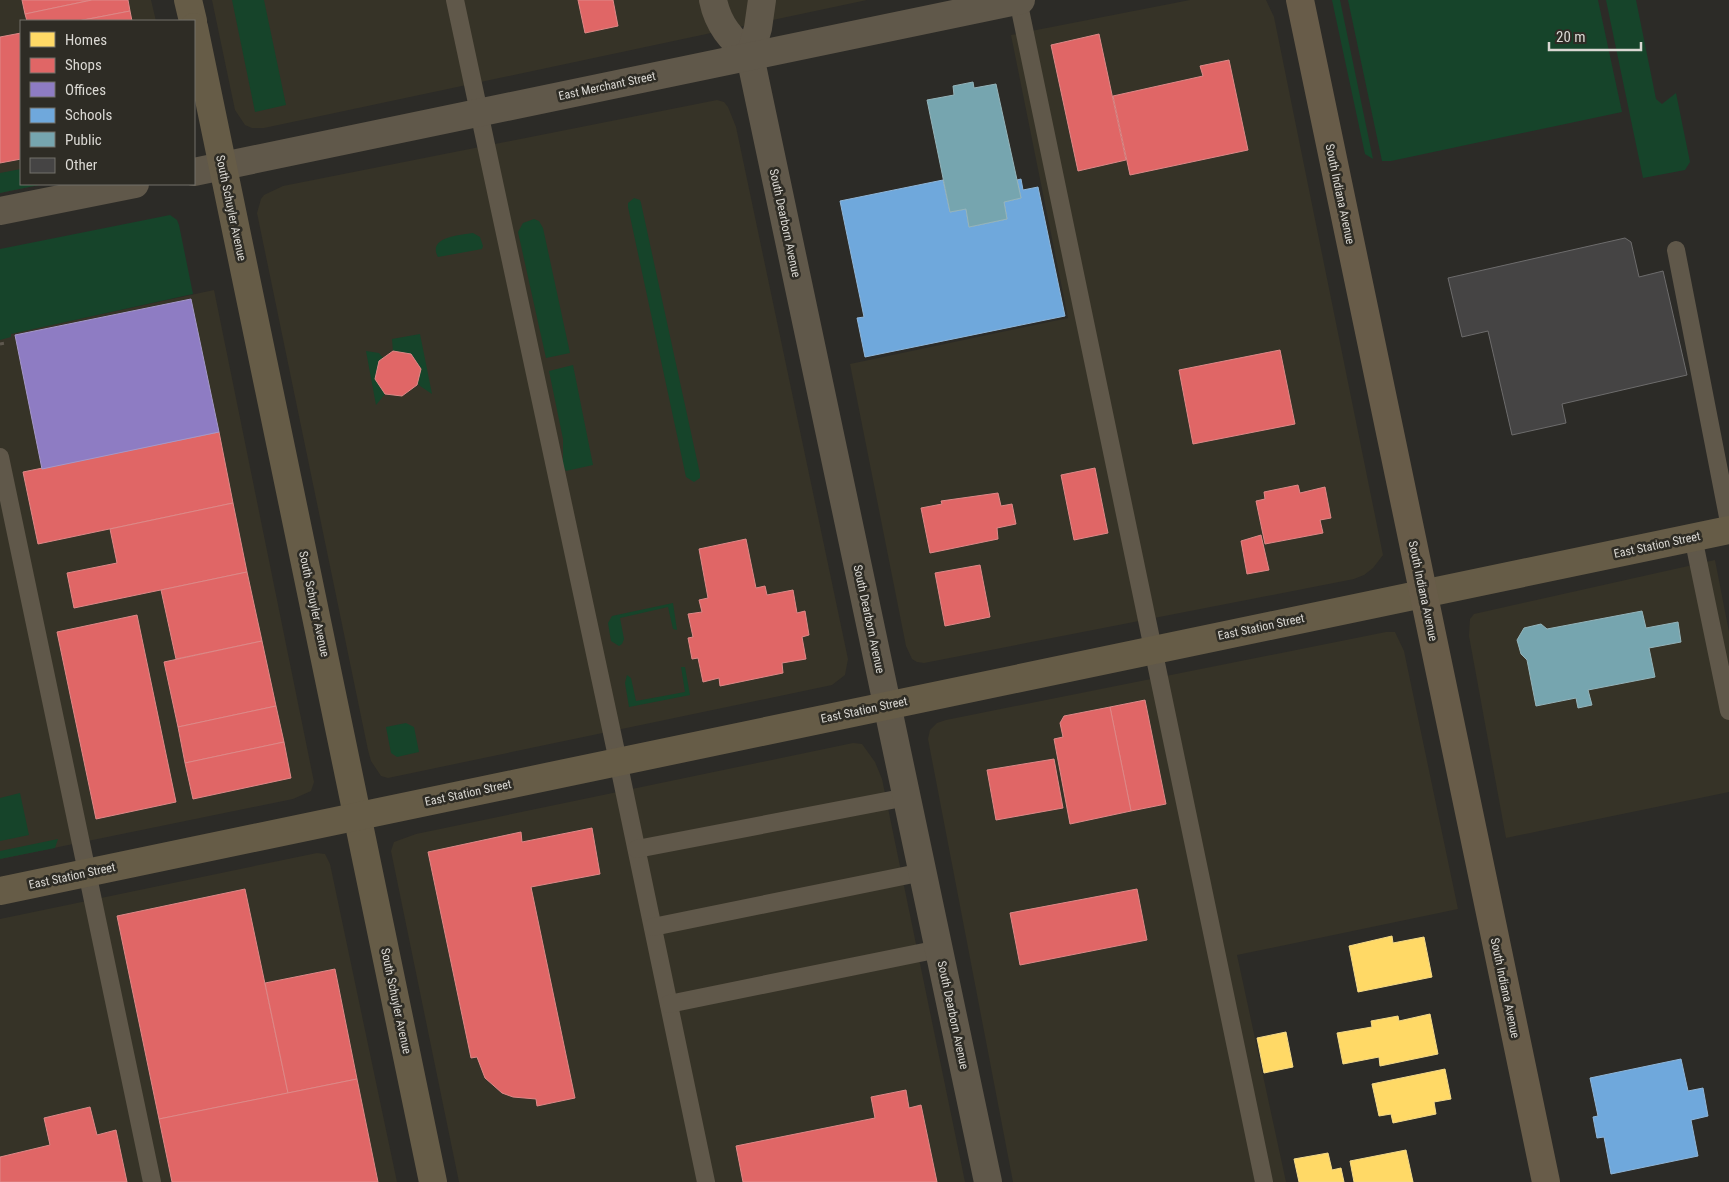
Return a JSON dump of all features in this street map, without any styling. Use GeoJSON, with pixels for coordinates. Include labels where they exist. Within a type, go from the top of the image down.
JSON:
{"type":"FeatureCollection","features":[{"type":"Feature","properties":{"kind":"main road"},"geometry":{"type":"LineString","coordinates":[[188,0],[193,20]]}},
{"type":"Feature","properties":{"kind":"main road","name":"South Indiana Avenue"},"geometry":{"type":"LineString","coordinates":[[1300,0],[1546,1182]]}},
{"type":"Feature","properties":{"kind":"main road","name":"South Schuyler Avenue"},"geometry":{"type":"LineString","coordinates":[[195,32],[434,1182]]}},
{"type":"Feature","properties":{"kind":"main road","name":"East Station Street"},"geometry":{"type":"LineString","coordinates":[[0,891],[1729,530]]}},
{"type":"Feature","properties":{"kind":"street"},"geometry":{"type":"LineString","coordinates":[[713,0],[716,13],[727,35],[750,56],[758,28],[762,0]]}},
{"type":"Feature","properties":{"kind":"street","name":"East Merchant Street"},"geometry":{"type":"LineString","coordinates":[[195,172],[1019,0]]}},
{"type":"Feature","properties":{"kind":"street","name":"South Dearborn Avenue"},"geometry":{"type":"LineString","coordinates":[[750,56],[988,1182]]}},
{"type":"Feature","properties":{"kind":"street"},"geometry":{"type":"LineString","coordinates":[[0,212],[130,185]]}},
{"type":"Feature","properties":{"kind":"lane"},"geometry":{"type":"LineString","coordinates":[[455,0],[637,849],[706,1182]]}},
{"type":"Feature","properties":{"kind":"lane"},"geometry":{"type":"LineString","coordinates":[[1019,0],[1264,1182]]}},
{"type":"Feature","properties":{"kind":"lane"},"geometry":{"type":"LineString","coordinates":[[1676,250],[1729,522]]}},
{"type":"Feature","properties":{"kind":"lane"},"geometry":{"type":"LineString","coordinates":[[0,457],[152,1182]]}},
{"type":"Feature","properties":{"kind":"lane"},"geometry":{"type":"LineString","coordinates":[[1693,537],[1729,711]]}},
{"type":"Feature","properties":{"kind":"lane"},"geometry":{"type":"LineString","coordinates":[[637,849],[907,797]]}},
{"type":"Feature","properties":{"kind":"lane"},"geometry":{"type":"LineString","coordinates":[[653,927],[923,872]]}},
{"type":"Feature","properties":{"kind":"lane"},"geometry":{"type":"LineString","coordinates":[[669,1004],[939,949]]}},
{"type":"Feature","properties":{"kind":"path"},"geometry":{"type":"LineString","coordinates":[[0,344],[6,343]]}},
{"type":"Feature","properties":{"kind":"shaded area"},"geometry":{"type":"Polygon","coordinates":[[[0,0],[151,0],[156,20],[20,20],[20,185],[39,185],[0,193],[0,0]]]}},
{"type":"Feature","properties":{"kind":"shaded area"},"geometry":{"type":"Polygon","coordinates":[[[212,0],[867,0],[264,128],[252,128],[245,125],[235,110],[212,0]]]}},
{"type":"Feature","properties":{"kind":"shaded area"},"geometry":{"type":"Polygon","coordinates":[[[1190,0],[1266,0],[1274,17],[1383,555],[1373,568],[1364,575],[1354,579],[924,663],[917,662],[912,659],[906,646],[850,364],[1068,318],[1011,35],[1190,0]]]}},
{"type":"Feature","properties":{"kind":"shaded area"},"geometry":{"type":"Polygon","coordinates":[[[717,100],[724,102],[728,107],[736,127],[848,659],[845,675],[832,685],[388,778],[381,776],[371,761],[368,750],[257,213],[261,199],[264,195],[283,186],[717,100]]]}},
{"type":"Feature","properties":{"kind":"shaded area"},"geometry":{"type":"Polygon","coordinates":[[[214,290],[314,782],[311,791],[293,799],[0,859],[0,336],[214,290]]]}},
{"type":"Feature","properties":{"kind":"shaded area"},"geometry":{"type":"Polygon","coordinates":[[[1715,560],[1729,632],[1729,792],[1506,838],[1469,636],[1470,619],[1474,614],[1715,560]]]}},
{"type":"Feature","properties":{"kind":"shaded area"},"geometry":{"type":"Polygon","coordinates":[[[1386,632],[1395,632],[1404,651],[1458,909],[1237,955],[1286,1182],[1013,1182],[928,739],[930,730],[937,723],[946,720],[1386,632]]]}},
{"type":"Feature","properties":{"kind":"shaded area"},"geometry":{"type":"Polygon","coordinates":[[[853,743],[862,744],[875,762],[882,779],[965,1182],[459,1182],[391,851],[394,842],[416,834],[853,743]]]}},
{"type":"Feature","properties":{"kind":"shaded area"},"geometry":{"type":"Polygon","coordinates":[[[317,853],[325,854],[330,864],[397,1182],[0,1182],[0,919],[317,853]]]}},
{"type":"Feature","properties":{"kind":"green space"},"geometry":{"type":"Polygon","coordinates":[[[232,0],[264,0],[286,105],[255,112],[232,0]]]}},
{"type":"Feature","properties":{"kind":"green space"},"geometry":{"type":"Polygon","coordinates":[[[1332,0],[1340,0],[1373,159],[1365,154],[1332,0]]]}},
{"type":"Feature","properties":{"kind":"green space"},"geometry":{"type":"Polygon","coordinates":[[[1348,0],[1598,0],[1622,112],[1391,161],[1382,161],[1348,0]]]}},
{"type":"Feature","properties":{"kind":"green space"},"geometry":{"type":"Polygon","coordinates":[[[1606,0],[1636,0],[1656,99],[1662,104],[1676,93],[1690,162],[1685,170],[1643,178],[1606,0]]]}},
{"type":"Feature","properties":{"kind":"green space"},"geometry":{"type":"Polygon","coordinates":[[[20,169],[20,185],[39,185],[0,193],[0,173],[20,169]]]}},
{"type":"Feature","properties":{"kind":"green space"},"geometry":{"type":"Polygon","coordinates":[[[634,198],[640,200],[641,203],[700,474],[700,478],[694,482],[686,477],[628,207],[628,203],[634,198]]]}},
{"type":"Feature","properties":{"kind":"green space"},"geometry":{"type":"Polygon","coordinates":[[[170,215],[177,220],[179,225],[193,294],[11,334],[11,337],[0,340],[0,249],[170,215]]]}},
{"type":"Feature","properties":{"kind":"green space"},"geometry":{"type":"Polygon","coordinates":[[[534,219],[539,221],[543,228],[570,353],[546,358],[518,232],[523,223],[534,219]]]}},
{"type":"Feature","properties":{"kind":"green space"},"geometry":{"type":"Polygon","coordinates":[[[473,233],[480,237],[482,249],[438,257],[436,250],[437,245],[441,241],[453,236],[473,233]]]}},
{"type":"Feature","properties":{"kind":"green space"},"geometry":{"type":"Polygon","coordinates":[[[420,334],[432,394],[420,386],[393,351],[392,339],[420,334]]]}},
{"type":"Feature","properties":{"kind":"green space"},"geometry":{"type":"Polygon","coordinates":[[[366,351],[379,353],[383,358],[385,394],[376,405],[366,351]]]}},
{"type":"Feature","properties":{"kind":"green space"},"geometry":{"type":"Polygon","coordinates":[[[573,365],[593,465],[566,471],[563,466],[563,439],[549,371],[573,365]]]}},
{"type":"Feature","properties":{"kind":"green space"},"geometry":{"type":"Polygon","coordinates":[[[673,603],[677,630],[673,629],[668,607],[620,618],[624,639],[619,646],[611,641],[608,623],[612,616],[673,603]]]}},
{"type":"Feature","properties":{"kind":"green space"},"geometry":{"type":"Polygon","coordinates":[[[681,667],[685,667],[690,695],[629,707],[625,683],[627,675],[631,678],[636,701],[685,692],[681,667]]]}},
{"type":"Feature","properties":{"kind":"green space"},"geometry":{"type":"Polygon","coordinates":[[[406,723],[414,727],[419,752],[397,757],[391,753],[386,727],[406,723]]]}},
{"type":"Feature","properties":{"kind":"green space"},"geometry":{"type":"Polygon","coordinates":[[[20,793],[29,835],[0,841],[0,798],[20,793]]]}},
{"type":"Feature","properties":{"kind":"green space"},"geometry":{"type":"Polygon","coordinates":[[[58,839],[55,848],[0,859],[0,851],[58,839]]]}},
{"type":"Feature","properties":{"kind":"building: Homes"},"geometry":{"type":"Polygon","coordinates":[[[1392,936],[1393,943],[1424,937],[1432,977],[1358,992],[1349,946],[1392,936]]]}},
{"type":"Feature","properties":{"kind":"building: Homes"},"geometry":{"type":"Polygon","coordinates":[[[1430,1014],[1438,1054],[1380,1066],[1379,1057],[1343,1064],[1337,1033],[1372,1027],[1371,1021],[1398,1016],[1399,1021],[1430,1014]]]}},
{"type":"Feature","properties":{"kind":"building: Homes"},"geometry":{"type":"Polygon","coordinates":[[[1286,1032],[1293,1067],[1264,1073],[1257,1038],[1286,1032]]]}},
{"type":"Feature","properties":{"kind":"building: Homes"},"geometry":{"type":"Polygon","coordinates":[[[1445,1069],[1451,1099],[1434,1102],[1436,1114],[1393,1123],[1391,1114],[1379,1116],[1372,1084],[1445,1069]]]}},
{"type":"Feature","properties":{"kind":"building: Homes"},"geometry":{"type":"Polygon","coordinates":[[[1406,1150],[1413,1182],[1354,1182],[1350,1161],[1406,1150]]]}},
{"type":"Feature","properties":{"kind":"building: Homes"},"geometry":{"type":"Polygon","coordinates":[[[1328,1153],[1332,1170],[1341,1168],[1344,1182],[1299,1182],[1294,1159],[1328,1153]]]}},
{"type":"Feature","properties":{"kind":"building: Shops"},"geometry":{"type":"Polygon","coordinates":[[[22,0],[92,0],[25,14],[22,0]]]}},
{"type":"Feature","properties":{"kind":"building: Shops"},"geometry":{"type":"Polygon","coordinates":[[[92,0],[128,0],[130,11],[83,20],[27,20],[25,14],[92,0]]]}},
{"type":"Feature","properties":{"kind":"building: Shops"},"geometry":{"type":"Polygon","coordinates":[[[578,0],[613,0],[618,26],[585,33],[578,0]]]}},
{"type":"Feature","properties":{"kind":"building: Shops"},"geometry":{"type":"Polygon","coordinates":[[[130,11],[132,20],[83,20],[130,11]]]}},
{"type":"Feature","properties":{"kind":"building: Shops"},"geometry":{"type":"Polygon","coordinates":[[[20,33],[20,159],[0,163],[0,37],[20,33]]]}},
{"type":"Feature","properties":{"kind":"building: Shops"},"geometry":{"type":"Polygon","coordinates":[[[1099,34],[1126,160],[1078,171],[1051,45],[1099,34]]]}},
{"type":"Feature","properties":{"kind":"building: Shops"},"geometry":{"type":"Polygon","coordinates":[[[1229,60],[1248,150],[1130,175],[1113,96],[1203,76],[1200,66],[1229,60]]]}},
{"type":"Feature","properties":{"kind":"building: Shops"},"geometry":{"type":"Polygon","coordinates":[[[1280,350],[1295,424],[1193,444],[1179,370],[1280,350]]]}},
{"type":"Feature","properties":{"kind":"building: Shops"},"geometry":{"type":"Polygon","coordinates":[[[393,351],[411,354],[421,369],[417,385],[402,396],[385,394],[375,379],[379,361],[393,351]]]}},
{"type":"Feature","properties":{"kind":"building: Shops"},"geometry":{"type":"Polygon","coordinates":[[[219,432],[233,503],[38,544],[23,472],[219,432]]]}},
{"type":"Feature","properties":{"kind":"building: Shops"},"geometry":{"type":"Polygon","coordinates":[[[1095,468],[1108,533],[1074,540],[1061,475],[1095,468]]]}},
{"type":"Feature","properties":{"kind":"building: Shops"},"geometry":{"type":"Polygon","coordinates":[[[1298,485],[1300,493],[1325,487],[1331,518],[1320,520],[1323,533],[1265,544],[1256,501],[1265,499],[1264,492],[1298,485]]]}},
{"type":"Feature","properties":{"kind":"building: Shops"},"geometry":{"type":"Polygon","coordinates":[[[998,493],[1001,506],[1012,504],[1016,524],[997,528],[998,539],[930,553],[921,508],[942,504],[941,501],[998,493]]]}},
{"type":"Feature","properties":{"kind":"building: Shops"},"geometry":{"type":"Polygon","coordinates":[[[233,503],[247,572],[74,608],[67,573],[117,563],[110,529],[233,503]]]}},
{"type":"Feature","properties":{"kind":"building: Shops"},"geometry":{"type":"Polygon","coordinates":[[[1261,535],[1269,570],[1247,574],[1241,541],[1261,535]]]}},
{"type":"Feature","properties":{"kind":"building: Shops"},"geometry":{"type":"Polygon","coordinates":[[[746,539],[756,588],[765,586],[767,595],[793,590],[797,613],[805,611],[809,635],[802,637],[806,659],[782,663],[783,673],[720,686],[719,678],[703,682],[698,658],[692,659],[688,638],[693,637],[688,614],[702,612],[699,600],[708,598],[699,549],[746,539]]]}},
{"type":"Feature","properties":{"kind":"building: Shops"},"geometry":{"type":"Polygon","coordinates":[[[980,565],[990,617],[945,626],[935,573],[980,565]]]}},
{"type":"Feature","properties":{"kind":"building: Shops"},"geometry":{"type":"Polygon","coordinates":[[[247,572],[262,641],[176,659],[161,590],[247,572]]]}},
{"type":"Feature","properties":{"kind":"building: Shops"},"geometry":{"type":"Polygon","coordinates":[[[137,615],[176,802],[96,819],[57,632],[137,615]]]}},
{"type":"Feature","properties":{"kind":"building: Shops"},"geometry":{"type":"Polygon","coordinates":[[[262,641],[276,706],[178,727],[164,662],[262,641]]]}},
{"type":"Feature","properties":{"kind":"building: Shops"},"geometry":{"type":"Polygon","coordinates":[[[1145,700],[1166,804],[1131,811],[1110,707],[1145,700]]]}},
{"type":"Feature","properties":{"kind":"building: Shops"},"geometry":{"type":"Polygon","coordinates":[[[276,706],[284,742],[185,763],[178,727],[276,706]]]}},
{"type":"Feature","properties":{"kind":"building: Shops"},"geometry":{"type":"Polygon","coordinates":[[[1110,707],[1131,811],[1070,824],[1054,739],[1063,737],[1060,723],[1064,716],[1110,707]]]}},
{"type":"Feature","properties":{"kind":"building: Shops"},"geometry":{"type":"Polygon","coordinates":[[[284,742],[291,778],[193,799],[185,763],[284,742]]]}},
{"type":"Feature","properties":{"kind":"building: Shops"},"geometry":{"type":"Polygon","coordinates":[[[1054,759],[1063,808],[996,820],[987,770],[1054,759]]]}},
{"type":"Feature","properties":{"kind":"building: Shops"},"geometry":{"type":"Polygon","coordinates":[[[592,828],[600,874],[531,887],[575,1098],[537,1106],[536,1099],[513,1097],[502,1093],[485,1078],[477,1057],[471,1058],[428,852],[521,832],[522,842],[592,828]]]}},
{"type":"Feature","properties":{"kind":"building: Shops"},"geometry":{"type":"Polygon","coordinates":[[[245,889],[288,1093],[159,1119],[117,916],[245,889]]]}},
{"type":"Feature","properties":{"kind":"building: Shops"},"geometry":{"type":"Polygon","coordinates":[[[1137,889],[1147,940],[1020,965],[1010,913],[1137,889]]]}},
{"type":"Feature","properties":{"kind":"building: Shops"},"geometry":{"type":"Polygon","coordinates":[[[335,969],[357,1079],[288,1093],[265,983],[335,969]]]}},
{"type":"Feature","properties":{"kind":"building: Shops"},"geometry":{"type":"Polygon","coordinates":[[[357,1079],[378,1182],[172,1182],[159,1119],[357,1079]]]}},
{"type":"Feature","properties":{"kind":"building: Shops"},"geometry":{"type":"Polygon","coordinates":[[[906,1090],[909,1108],[921,1105],[937,1182],[743,1182],[736,1146],[875,1118],[871,1097],[906,1090]]]}},
{"type":"Feature","properties":{"kind":"building: Shops"},"geometry":{"type":"Polygon","coordinates":[[[90,1107],[97,1135],[116,1130],[127,1182],[0,1182],[0,1157],[50,1145],[44,1118],[90,1107]]]}},
{"type":"Feature","properties":{"kind":"building: Offices"},"geometry":{"type":"Polygon","coordinates":[[[191,299],[219,432],[42,469],[15,335],[191,299]]]}},
{"type":"Feature","properties":{"kind":"building: Schools"},"geometry":{"type":"Polygon","coordinates":[[[1021,179],[1023,190],[1038,187],[1065,316],[865,357],[857,318],[864,317],[840,201],[943,180],[950,212],[966,209],[969,227],[1007,219],[1004,202],[1021,198],[1017,180],[1021,179]]]}},
{"type":"Feature","properties":{"kind":"building: Schools"},"geometry":{"type":"Polygon","coordinates":[[[1681,1059],[1688,1091],[1703,1088],[1708,1116],[1691,1120],[1698,1156],[1611,1174],[1604,1137],[1597,1138],[1593,1117],[1598,1116],[1590,1078],[1681,1059]]]}},
{"type":"Feature","properties":{"kind":"building: Public"},"geometry":{"type":"Polygon","coordinates":[[[973,82],[974,88],[996,84],[1021,198],[1004,202],[1007,219],[969,227],[966,209],[950,212],[927,100],[954,95],[953,86],[973,82]]]}},
{"type":"Feature","properties":{"kind":"building: Public"},"geometry":{"type":"Polygon","coordinates":[[[1642,611],[1646,628],[1678,622],[1681,642],[1649,648],[1655,677],[1588,690],[1592,705],[1578,708],[1576,698],[1536,706],[1527,660],[1521,654],[1517,640],[1524,628],[1541,624],[1547,629],[1642,611]]]}},
{"type":"Feature","properties":{"kind":"building: Other"},"geometry":{"type":"Polygon","coordinates":[[[1625,238],[1631,242],[1639,277],[1663,271],[1687,375],[1562,404],[1566,423],[1512,435],[1488,331],[1462,337],[1448,278],[1625,238]]]}}]}
